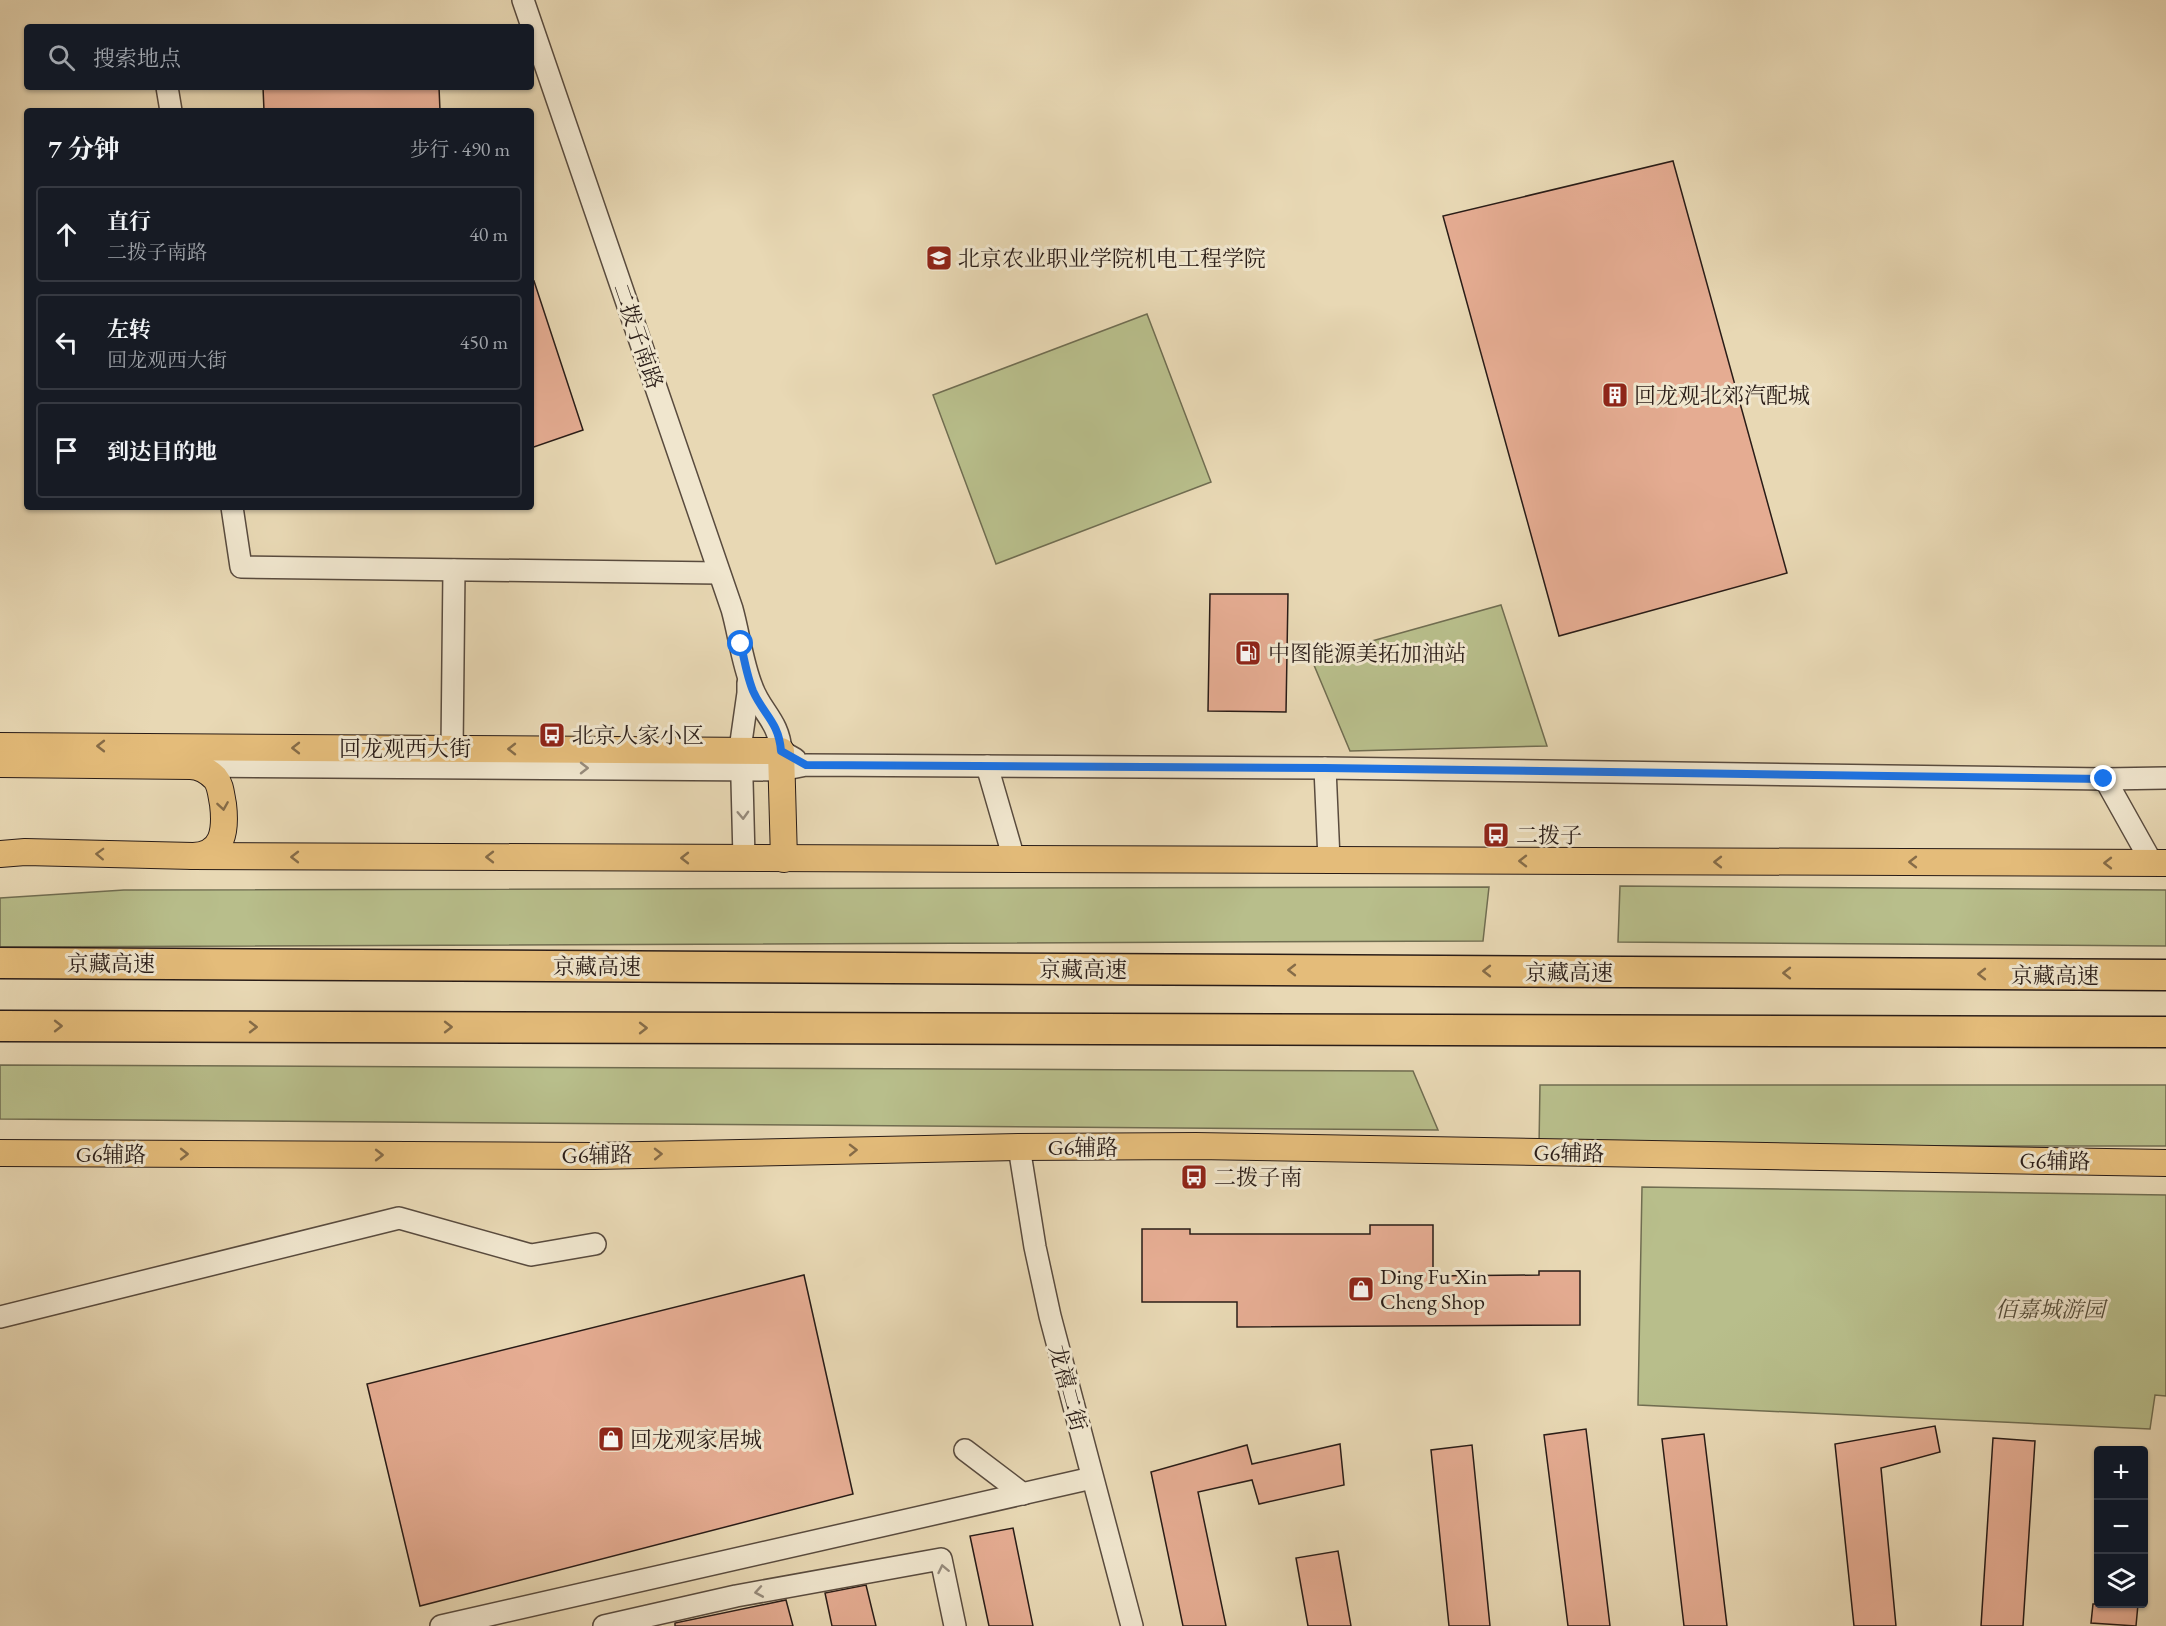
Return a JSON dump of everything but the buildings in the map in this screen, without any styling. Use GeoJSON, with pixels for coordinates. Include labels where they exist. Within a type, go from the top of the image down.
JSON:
{"type":"FeatureCollection","features":[{"type":"Feature","properties":{"kind":"highway","name":"京藏高速"},"geometry":{"type":"LineString","coordinates":[[0,963],[2166,975]]}},
{"type":"Feature","properties":{"kind":"highway"},"geometry":{"type":"LineString","coordinates":[[0,1026],[2166,1032]]}},
{"type":"Feature","properties":{"kind":"main road","name":"回龙观西大街"},"geometry":{"type":"LineString","coordinates":[[0,746],[452,749],[789,762]]}},
{"type":"Feature","properties":{"kind":"main road","name":"二拨子南路"},"geometry":{"type":"LineString","coordinates":[[784,859],[789,762]]}},
{"type":"Feature","properties":{"kind":"main road","name":"回龙观西大街"},"geometry":{"type":"LineString","coordinates":[[0,764],[190,766]]}},
{"type":"Feature","properties":{"kind":"main road"},"geometry":{"type":"LineString","coordinates":[[190,766],[205,770],[218,783],[225,819],[222,837],[216,846],[208,853],[193,856]]}},
{"type":"Feature","properties":{"kind":"main road"},"geometry":{"type":"LineString","coordinates":[[0,854],[25,852],[193,856],[2159,863]]}},
{"type":"Feature","properties":{"kind":"main road","name":"G6辅路"},"geometry":{"type":"LineString","coordinates":[[0,1153],[594,1156],[1019,1147],[1208,1146],[2166,1163]]}},
{"type":"Feature","properties":{"kind":"street","name":"二拨子南路"},"geometry":{"type":"LineString","coordinates":[[523,0],[529,24]]}},
{"type":"Feature","properties":{"kind":"street","name":"二拨子南路"},"geometry":{"type":"LineString","coordinates":[[534,41],[719,573],[736,626],[747,673],[754,692],[777,729],[789,762]]}},
{"type":"Feature","properties":{"kind":"street"},"geometry":{"type":"LineString","coordinates":[[168,90],[170,108]]}},
{"type":"Feature","properties":{"kind":"street"},"geometry":{"type":"LineString","coordinates":[[232,510],[241,567],[719,573]]}},
{"type":"Feature","properties":{"kind":"street"},"geometry":{"type":"LineString","coordinates":[[452,749],[454,570]]}},
{"type":"Feature","properties":{"kind":"street","name":"二拨子南路"},"geometry":{"type":"LineString","coordinates":[[744,858],[742,760],[743,724],[748,693],[747,673]]}},
{"type":"Feature","properties":{"kind":"street","name":"回龙观西大街"},"geometry":{"type":"LineString","coordinates":[[190,766],[742,760]]}},
{"type":"Feature","properties":{"kind":"street","name":"回龙观西大街"},"geometry":{"type":"LineString","coordinates":[[789,762],[2166,778]]}},
{"type":"Feature","properties":{"kind":"street"},"geometry":{"type":"LineString","coordinates":[[987,766],[1014,859]]}},
{"type":"Feature","properties":{"kind":"street"},"geometry":{"type":"LineString","coordinates":[[1325,768],[1329,860]]}},
{"type":"Feature","properties":{"kind":"street"},"geometry":{"type":"LineString","coordinates":[[2104,779],[2159,863]]}},
{"type":"Feature","properties":{"kind":"street","name":"龙禧二街"},"geometry":{"type":"LineString","coordinates":[[1019,1147],[1035,1248],[1050,1316],[1132,1626]]}},
{"type":"Feature","properties":{"kind":"street"},"geometry":{"type":"LineString","coordinates":[[0,1317],[399,1218],[531,1255],[595,1244]]}},
{"type":"Feature","properties":{"kind":"street"},"geometry":{"type":"LineString","coordinates":[[965,1450],[1023,1494]]}},
{"type":"Feature","properties":{"kind":"street"},"geometry":{"type":"LineString","coordinates":[[441,1626],[1092,1478]]}},
{"type":"Feature","properties":{"kind":"street"},"geometry":{"type":"LineString","coordinates":[[604,1626],[736,1596],[941,1558],[955,1626]]}},
{"type":"Feature","properties":{"kind":"green space"},"geometry":{"type":"Polygon","coordinates":[[[1147,314],[1211,482],[996,564],[933,395],[1147,314]]]}},
{"type":"Feature","properties":{"kind":"green space"},"geometry":{"type":"Polygon","coordinates":[[[1501,605],[1547,746],[1350,751],[1311,658],[1501,605]]]}},
{"type":"Feature","properties":{"kind":"green space"},"geometry":{"type":"Polygon","coordinates":[[[1620,886],[2166,890],[2166,946],[1618,942],[1620,886]]]}},
{"type":"Feature","properties":{"kind":"green space"},"geometry":{"type":"Polygon","coordinates":[[[1489,887],[1483,941],[0,947],[0,898],[124,890],[1489,887]]]}},
{"type":"Feature","properties":{"kind":"green space"},"geometry":{"type":"Polygon","coordinates":[[[0,1065],[1413,1071],[1438,1130],[0,1119],[0,1065]]]}},
{"type":"Feature","properties":{"kind":"green space"},"geometry":{"type":"Polygon","coordinates":[[[1540,1085],[2166,1085],[2166,1146],[1539,1146],[1540,1085]]]}},
{"type":"Feature","properties":{"kind":"green space","name":"佰嘉城游园"},"geometry":{"type":"Polygon","coordinates":[[[1642,1187],[2166,1195],[2166,1396],[2155,1395],[2150,1429],[1638,1405],[1642,1187]]]}},
{"type":"Feature","properties":{"kind":"place","name":"北京农业职业学院机电工程学院"},"geometry":{"type":"Point","coordinates":[939,258]}},
{"type":"Feature","properties":{"kind":"place","name":"回龙观北郊汽配城"},"geometry":{"type":"Point","coordinates":[1615,395]}},
{"type":"Feature","properties":{"kind":"place","name":"中图能源美拓加油站"},"geometry":{"type":"Point","coordinates":[1248,653]}},
{"type":"Feature","properties":{"kind":"place","name":"北京人家小区"},"geometry":{"type":"Point","coordinates":[552,735]}},
{"type":"Feature","properties":{"kind":"place","name":"二拨子"},"geometry":{"type":"Point","coordinates":[1496,835]}},
{"type":"Feature","properties":{"kind":"place","name":"二拨子南"},"geometry":{"type":"Point","coordinates":[1194,1177]}},
{"type":"Feature","properties":{"kind":"place","name":"Ding Fu Xin Cheng Shop"},"geometry":{"type":"Point","coordinates":[1361,1289]}},
{"type":"Feature","properties":{"kind":"place","name":"回龙观家居城"},"geometry":{"type":"Point","coordinates":[611,1439]}},
{"type":"Feature","properties":{"kind":"route"},"geometry":{"type":"LineString","coordinates":[[741,644],[750,684],[758,700],[774,721],[781,751],[806,765],[1325,768],[2104,779]]}}]}
